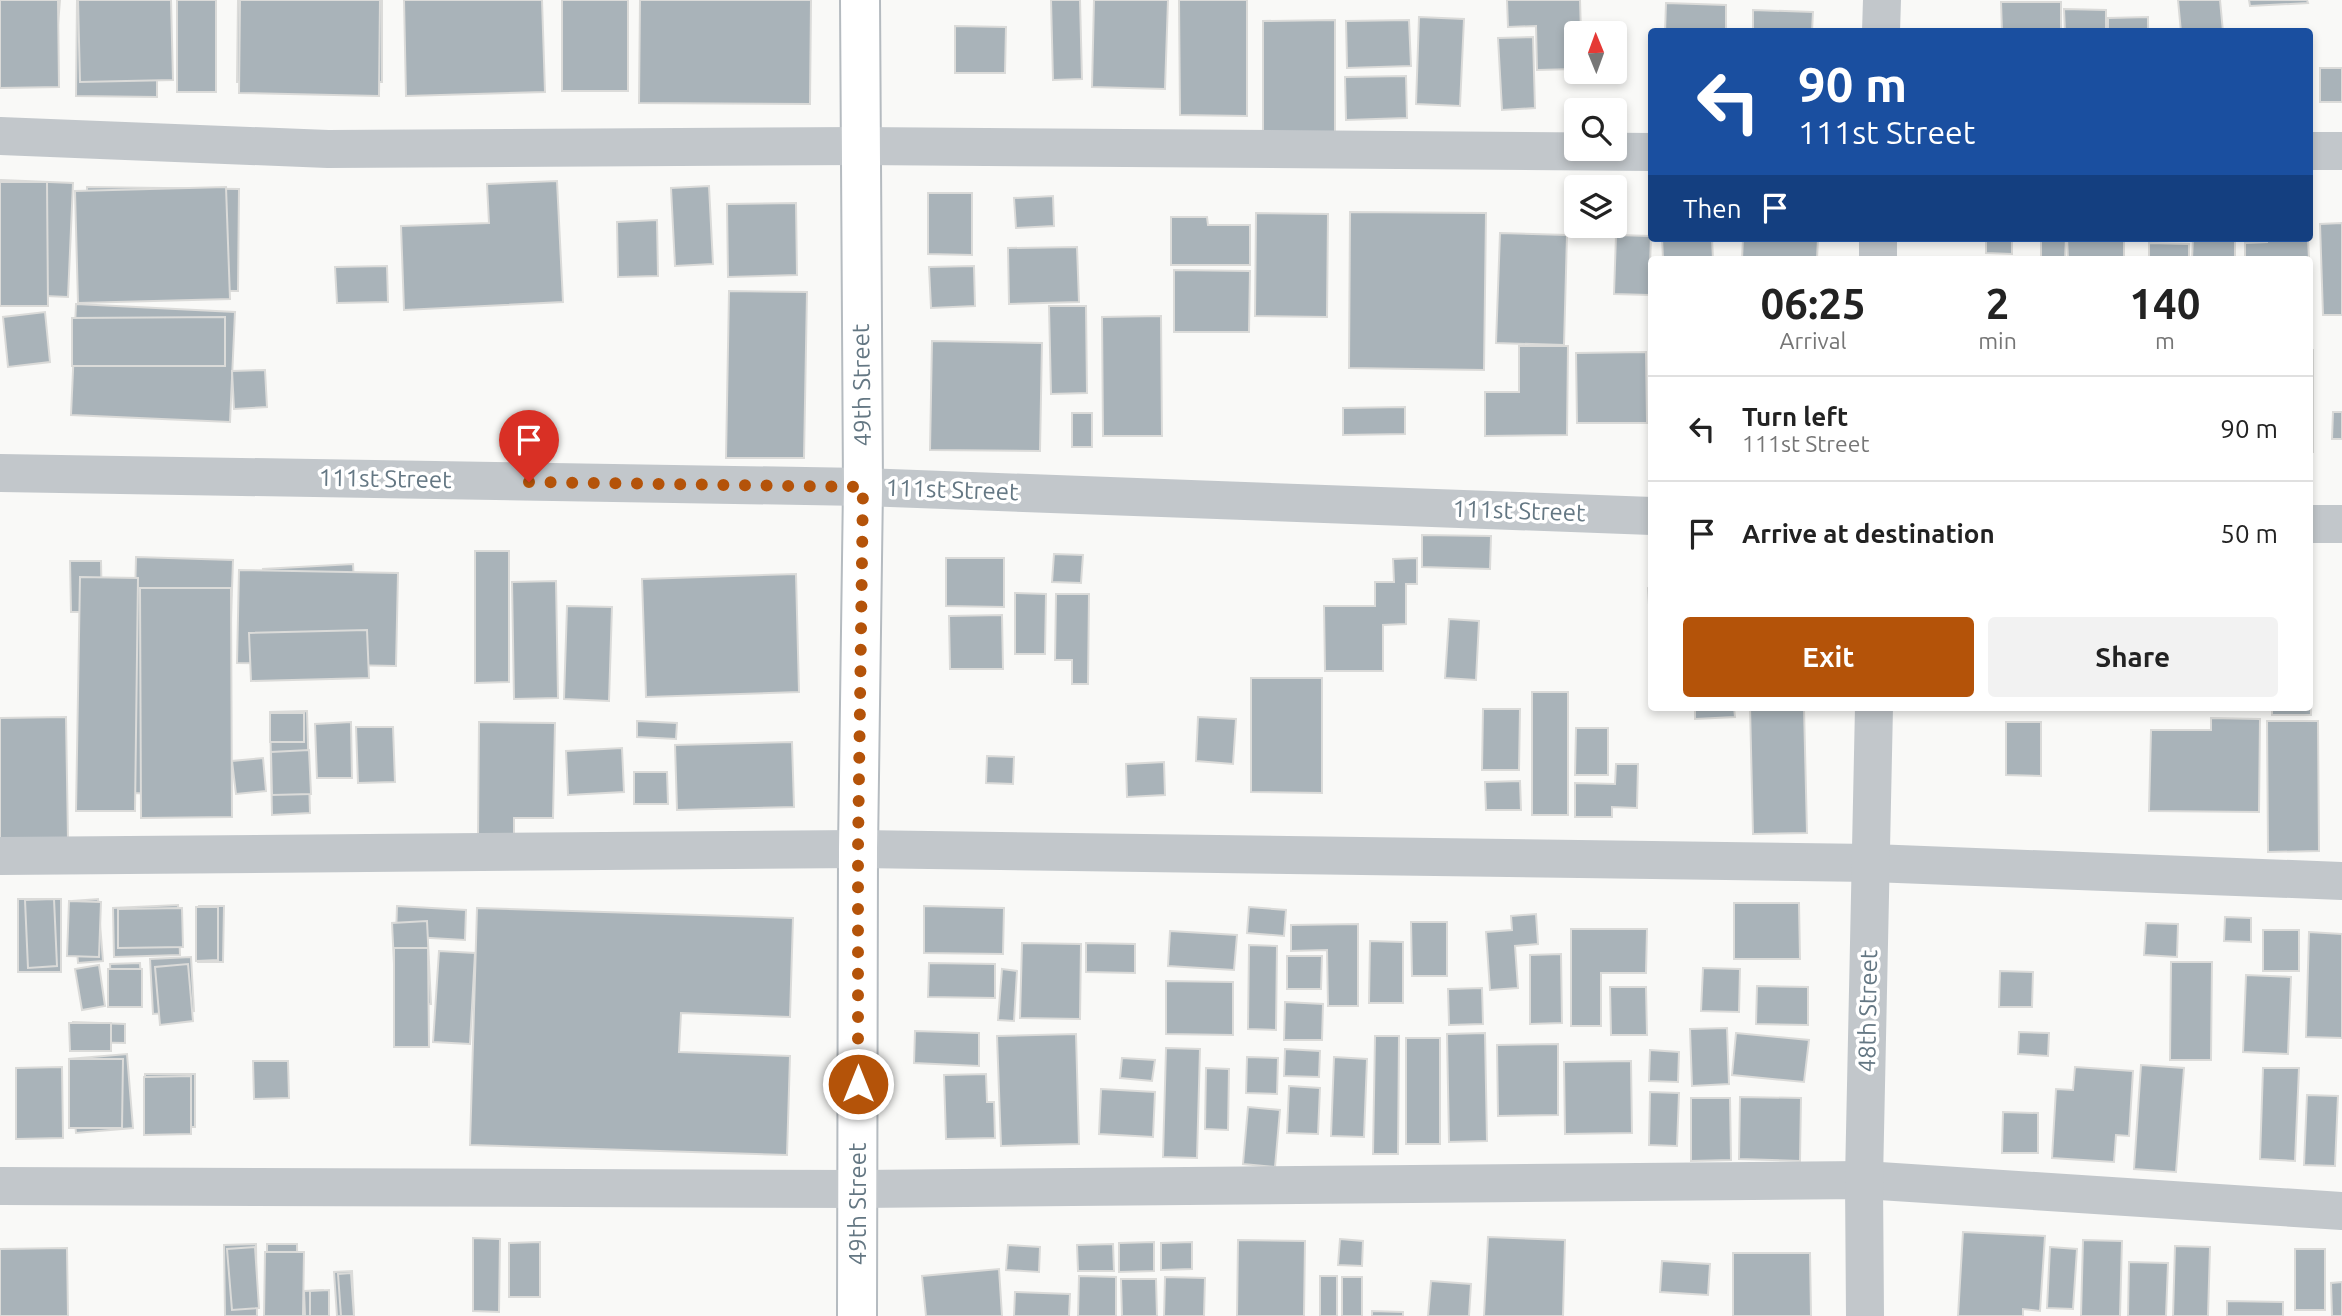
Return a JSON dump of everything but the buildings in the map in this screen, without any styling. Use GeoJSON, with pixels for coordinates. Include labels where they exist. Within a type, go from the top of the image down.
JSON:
{"type":"FeatureCollection","features":[{"type":"Feature","properties":{"kind":"main road","name":"49th Street"},"geometry":{"type":"LineString","coordinates":[[857,1316],[858,849],[863,487],[860,0]]}},
{"type":"Feature","properties":{"kind":"street"},"geometry":{"type":"LineString","coordinates":[[1881,28],[1882,0]]}},
{"type":"Feature","properties":{"kind":"street"},"geometry":{"type":"LineString","coordinates":[[0,136],[328,149],[860,146],[1648,152]]}},
{"type":"Feature","properties":{"kind":"street"},"geometry":{"type":"LineString","coordinates":[[2313,151],[2342,151]]}},
{"type":"Feature","properties":{"kind":"street","name":"111st Street"},"geometry":{"type":"LineString","coordinates":[[0,473],[863,487],[1648,516]]}},
{"type":"Feature","properties":{"kind":"street"},"geometry":{"type":"LineString","coordinates":[[2313,524],[2342,524]]}},
{"type":"Feature","properties":{"kind":"street","name":"48th Street"},"geometry":{"type":"LineString","coordinates":[[1865,1316],[1864,1180],[1874,711]]}},
{"type":"Feature","properties":{"kind":"street"},"geometry":{"type":"LineString","coordinates":[[0,856],[858,849],[1871,863],[2342,881]]}},
{"type":"Feature","properties":{"kind":"street"},"geometry":{"type":"LineString","coordinates":[[0,1186],[859,1189],[1864,1180],[2342,1211]]}},
{"type":"Feature","properties":{"kind":"route"},"geometry":{"type":"LineString","coordinates":[[529,482],[863,487],[858,1084]]}}]}
